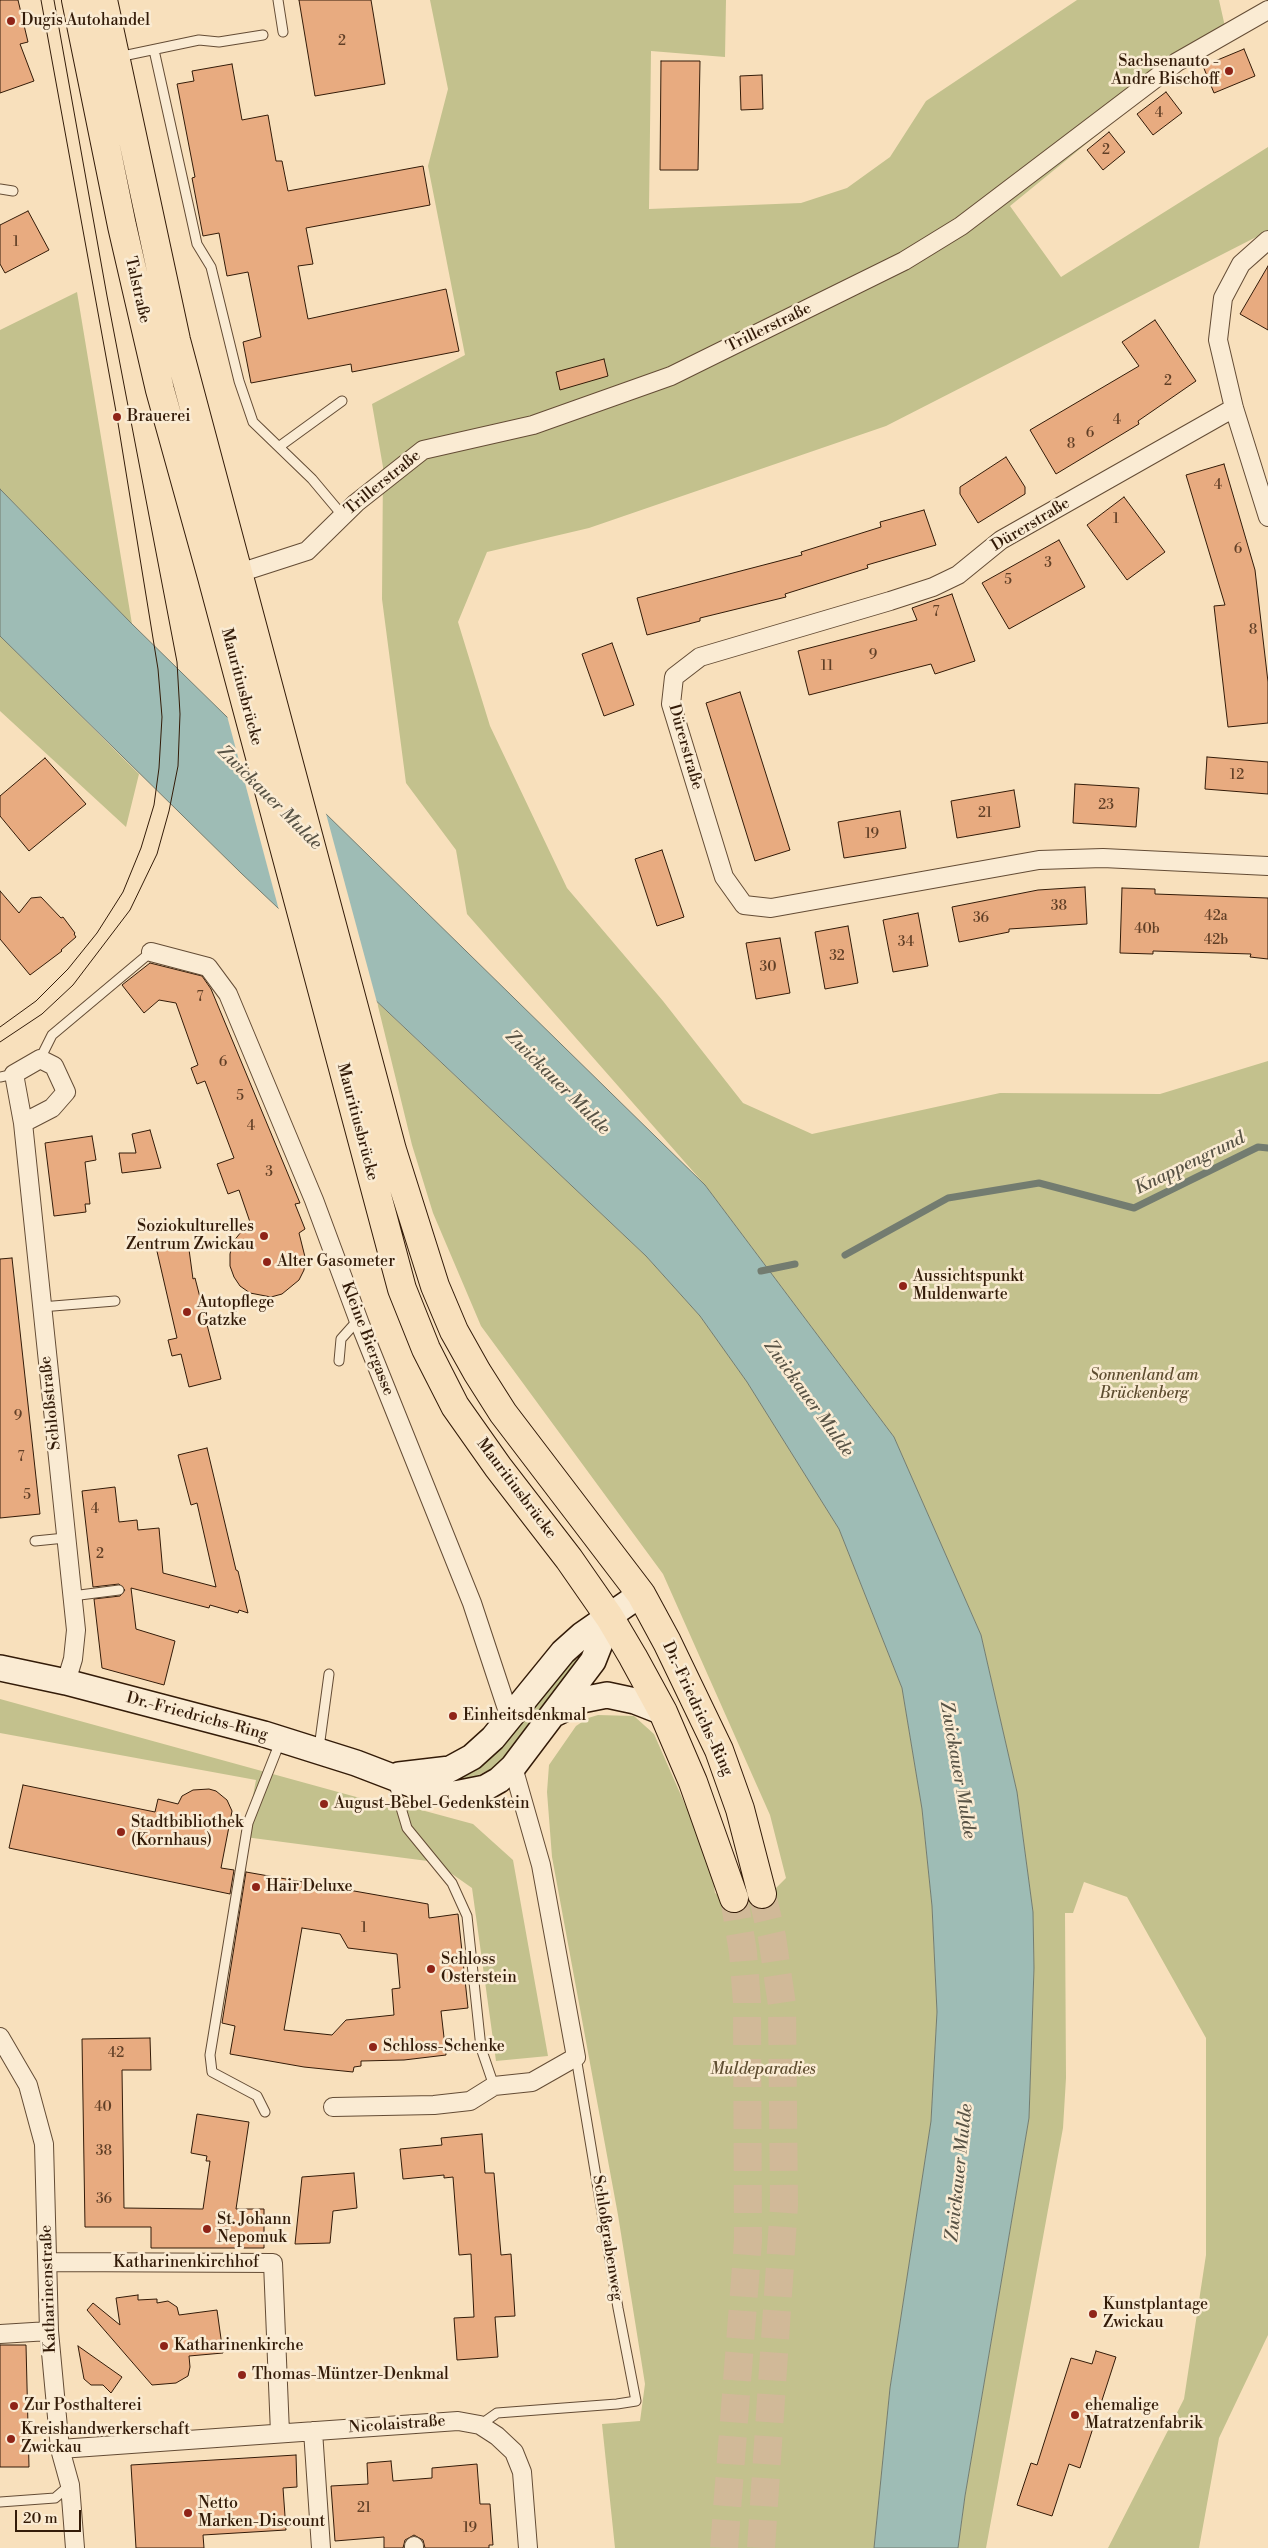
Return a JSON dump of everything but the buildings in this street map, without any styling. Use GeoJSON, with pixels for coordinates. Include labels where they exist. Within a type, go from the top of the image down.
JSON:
{"type":"FeatureCollection","features":[{"type":"Feature","properties":{"kind":"main road","name":"Talstraße"},"geometry":{"type":"LineString","coordinates":[[76,0],[102,61],[239,573]]}},
{"type":"Feature","properties":{"kind":"main road","name":"Talstraße"},"geometry":{"type":"LineString","coordinates":[[103,0],[102,61],[122,226],[160,390],[212,577]]}},
{"type":"Feature","properties":{"kind":"main road","name":"Mauritiusbrücke"},"geometry":{"type":"LineString","coordinates":[[239,573],[392,1150],[434,1286],[476,1372],[531,1451],[600,1537],[641,1594]]}},
{"type":"Feature","properties":{"kind":"main road","name":"Mauritiusbrücke"},"geometry":{"type":"LineString","coordinates":[[212,577],[402,1289],[426,1349],[455,1406],[610,1618]]}},
{"type":"Feature","properties":{"kind":"main road","name":"Dr.-Friedrichs-Ring"},"geometry":{"type":"LineString","coordinates":[[392,1776],[433,1773],[462,1764],[484,1748],[563,1652],[582,1635],[610,1618],[641,1594],[667,1642],[719,1750],[740,1809],[762,1894]]}},
{"type":"Feature","properties":{"kind":"main road","name":"Dr.-Friedrichs-Ring"},"geometry":{"type":"LineString","coordinates":[[610,1618],[662,1712],[694,1782],[734,1898]]}},
{"type":"Feature","properties":{"kind":"main road","name":"Dr.-Friedrichs-Ring"},"geometry":{"type":"LineString","coordinates":[[0,1668],[66,1682],[281,1739],[429,1790],[455,1794],[485,1788],[499,1780],[512,1767],[593,1661],[610,1618]]}},
{"type":"Feature","properties":{"kind":"main road"},"geometry":{"type":"LineString","coordinates":[[554,1714],[582,1700],[608,1695],[635,1701],[662,1712]]}},
{"type":"Feature","properties":{"kind":"street","name":"Trillerstraße"},"geometry":{"type":"LineString","coordinates":[[239,573],[307,551],[356,503],[423,450],[533,425],[671,376],[904,261],[961,226],[1177,62],[1268,10]]}},
{"type":"Feature","properties":{"kind":"street"},"geometry":{"type":"LineString","coordinates":[[1268,240],[1241,264],[1223,298],[1218,340],[1234,408],[1268,517]]}},
{"type":"Feature","properties":{"kind":"street","name":"Dürerstraße"},"geometry":{"type":"LineString","coordinates":[[1234,408],[1000,540],[958,575],[933,587],[700,657],[674,677],[671,704],[724,877],[744,905],[771,908],[1039,860],[1103,858],[1268,866]]}},
{"type":"Feature","properties":{"kind":"street","name":"Kleine Biergasse"},"geometry":{"type":"LineString","coordinates":[[152,952],[208,967],[228,994],[314,1200],[358,1320],[472,1603],[510,1718]]}},
{"type":"Feature","properties":{"kind":"street"},"geometry":{"type":"LineString","coordinates":[[23,1123],[52,1108],[66,1092],[54,1066],[40,1059]]}},
{"type":"Feature","properties":{"kind":"street","name":"Schloßstraße"},"geometry":{"type":"LineString","coordinates":[[40,1059],[7,1076],[23,1123],[76,1630],[73,1659],[66,1682]]}},
{"type":"Feature","properties":{"kind":"street","name":"Schloßgrabenweg"},"geometry":{"type":"LineString","coordinates":[[512,1767],[541,1866],[576,2057]]}},
{"type":"Feature","properties":{"kind":"street","name":"Katharinenstraße"},"geometry":{"type":"LineString","coordinates":[[0,2037],[28,2085],[44,2144],[49,2331],[60,2449],[70,2485],[75,2548]]}},
{"type":"Feature","properties":{"kind":"street"},"geometry":{"type":"LineString","coordinates":[[333,2107],[434,2105],[470,2101],[494,2086],[532,2082],[576,2057]]}},
{"type":"Feature","properties":{"kind":"street","name":"Katharinenkirchhof"},"geometry":{"type":"LineString","coordinates":[[48,2262],[273,2263],[280,2434]]}},
{"type":"Feature","properties":{"kind":"street"},"geometry":{"type":"LineString","coordinates":[[0,2334],[49,2331]]}},
{"type":"Feature","properties":{"kind":"street","name":"Nicolaistraße"},"geometry":{"type":"LineString","coordinates":[[60,2449],[458,2420],[480,2425],[497,2436],[514,2452],[522,2472],[528,2548]]}},
{"type":"Feature","properties":{"kind":"street"},"geometry":{"type":"LineString","coordinates":[[313,2431],[321,2548]]}},
{"type":"Feature","properties":{"kind":"lane"},"geometry":{"type":"LineString","coordinates":[[278,0],[283,32]]}},
{"type":"Feature","properties":{"kind":"lane"},"geometry":{"type":"LineString","coordinates":[[102,61],[199,40],[220,42],[263,35]]}},
{"type":"Feature","properties":{"kind":"lane"},"geometry":{"type":"LineString","coordinates":[[154,50],[197,244],[211,267],[239,381],[253,422],[312,479],[343,516]]}},
{"type":"Feature","properties":{"kind":"lane"},"geometry":{"type":"LineString","coordinates":[[0,190],[13,190]]}},
{"type":"Feature","properties":{"kind":"lane"},"geometry":{"type":"LineString","coordinates":[[280,446],[342,400]]}},
{"type":"Feature","properties":{"kind":"lane"},"geometry":{"type":"LineString","coordinates":[[40,1059],[52,1035],[152,952]]}},
{"type":"Feature","properties":{"kind":"lane"},"geometry":{"type":"LineString","coordinates":[[41,1307],[115,1301]]}},
{"type":"Feature","properties":{"kind":"lane"},"geometry":{"type":"LineString","coordinates":[[339,1361],[341,1339],[358,1320]]}},
{"type":"Feature","properties":{"kind":"lane"},"geometry":{"type":"LineString","coordinates":[[35,1541],[65,1538]]}},
{"type":"Feature","properties":{"kind":"lane"},"geometry":{"type":"LineString","coordinates":[[72,1596],[119,1590]]}},
{"type":"Feature","properties":{"kind":"lane"},"geometry":{"type":"LineString","coordinates":[[319,1751],[329,1674]]}},
{"type":"Feature","properties":{"kind":"lane"},"geometry":{"type":"LineString","coordinates":[[265,2112],[257,2096],[212,2072],[210,2055],[248,1823],[281,1739]]}},
{"type":"Feature","properties":{"kind":"lane"},"geometry":{"type":"LineString","coordinates":[[392,1776],[396,1798],[407,1828],[452,1883],[468,1916],[481,2048],[494,2086]]}},
{"type":"Feature","properties":{"kind":"lane","name":"Schloßgrabenweg"},"geometry":{"type":"LineString","coordinates":[[480,2425],[497,2413],[617,2404],[636,2400],[618,2308],[576,2057]]}},
{"type":"Feature","properties":{"kind":"lane"},"geometry":{"type":"LineString","coordinates":[[0,2502],[55,2498],[70,2485]]}},
{"type":"Feature","properties":{"kind":"green space","name":"Sonnenland am Brückenberg"},"geometry":{"type":"Polygon","coordinates":[[[430,0],[726,0],[725,57],[651,51],[649,209],[801,203],[847,188],[890,157],[926,101],[1077,0],[1219,0],[1228,40],[1167,78],[1010,206],[1061,277],[1268,147],[1268,231],[886,426],[589,528],[487,552],[458,622],[490,726],[567,888],[663,1001],[743,1103],[812,1134],[1000,1093],[1160,1094],[1268,1061],[1268,2335],[1219,2438],[1199,2548],[1108,2548],[1184,2399],[1206,2255],[1206,2038],[1127,1897],[1084,1882],[1073,1913],[1065,1913],[1066,2078],[1063,2128],[986,2548],[958,2548],[965,2496],[1029,2118],[1034,1968],[1033,1912],[1017,1792],[981,1635],[894,1437],[705,1185],[467,914],[456,850],[406,783],[382,599],[383,467],[372,404],[465,355],[428,166],[448,89],[430,0]]]}},
{"type":"Feature","properties":{"kind":"green space"},"geometry":{"type":"Polygon","coordinates":[[[77,292],[132,624],[0,489],[0,330],[77,292]]]}},
{"type":"Feature","properties":{"kind":"green space"},"geometry":{"type":"Polygon","coordinates":[[[0,636],[139,774],[126,827],[0,711],[0,636]]]}},
{"type":"Feature","properties":{"kind":"green space","name":"Muldeparadies"},"geometry":{"type":"Polygon","coordinates":[[[377,1002],[646,1256],[700,1316],[747,1382],[839,1529],[902,1688],[922,1809],[932,1906],[937,2012],[931,2121],[890,2388],[874,2548],[615,2548],[602,2424],[640,2421],[645,2384],[618,2215],[552,1857],[547,1792],[549,1765],[576,1726],[588,1718],[598,1715],[634,1716],[654,1734],[691,1818],[700,1831],[710,1858],[715,1893],[728,1901],[747,1900],[772,1892],[786,1878],[770,1815],[663,1574],[481,1326],[433,1213],[412,1145],[377,1002]]]}},
{"type":"Feature","properties":{"kind":"green space"},"geometry":{"type":"Polygon","coordinates":[[[571,1656],[583,1663],[499,1765],[468,1780],[451,1782],[571,1656]]]}},
{"type":"Feature","properties":{"kind":"green space"},"geometry":{"type":"Polygon","coordinates":[[[0,1699],[389,1806],[414,1808],[473,1824],[513,1860],[548,2056],[496,2061],[472,1888],[435,1862],[245,1837],[256,1780],[0,1733],[0,1699]]]}},
{"type":"Feature","properties":{"kind":"water","name":"Zwickauer Mulde"},"geometry":{"type":"Polygon","coordinates":[[[0,489],[132,624],[705,1185],[894,1437],[981,1635],[1017,1792],[1033,1912],[1034,1968],[1029,2118],[965,2496],[958,2548],[874,2548],[890,2388],[931,2121],[937,2012],[932,1906],[922,1809],[902,1688],[839,1529],[747,1382],[700,1316],[646,1256],[241,873],[0,636],[0,489]]]}},
{"type":"Feature","properties":{"kind":"pier"},"geometry":{"type":"Polygon","coordinates":[[[226,712],[325,810],[378,1006],[280,914],[226,712]]]}},
{"type":"Feature","properties":{"kind":"waterway","name":"Knappengrund"},"geometry":{"type":"LineString","coordinates":[[845,1255],[948,1198],[1039,1183],[1134,1208],[1258,1147],[1268,1148]]}},
{"type":"Feature","properties":{"kind":"waterway","name":"Knappengrund"},"geometry":{"type":"LineString","coordinates":[[761,1271],[795,1264]]}},
{"type":"Feature","properties":{"kind":"tunnel"},"geometry":{"type":"LineString","coordinates":[[761,2548],[784,2205],[782,2005],[772,1937],[762,1894]]}},
{"type":"Feature","properties":{"kind":"tunnel"},"geometry":{"type":"LineString","coordinates":[[724,2548],[748,2241],[747,2002],[743,1952],[734,1898]]}},
{"type":"Feature","properties":{"kind":"tram line"},"geometry":{"type":"LineString","coordinates":[[0,1027],[36,1001],[68,969],[97,933],[123,892],[141,848],[154,805],[159,768],[162,717],[158,669],[117,417],[41,0]]}},
{"type":"Feature","properties":{"kind":"tram line"},"geometry":{"type":"LineString","coordinates":[[0,1042],[42,1014],[73,985],[130,910],[157,854],[169,811],[178,766],[180,714],[177,662],[107,296],[54,0]]}},
{"type":"Feature","properties":{"kind":"place","name":"Dugis Autohandel"},"geometry":{"type":"Point","coordinates":[11,21]}},
{"type":"Feature","properties":{"kind":"place","name":"Sachsenauto - Andre Bischoff"},"geometry":{"type":"Point","coordinates":[1229,71]}},
{"type":"Feature","properties":{"kind":"place","name":"Brauerei"},"geometry":{"type":"Point","coordinates":[117,417]}},
{"type":"Feature","properties":{"kind":"place","name":"Soziokulturelles Zentrum Zwickau"},"geometry":{"type":"Point","coordinates":[264,1236]}},
{"type":"Feature","properties":{"kind":"place","name":"Alter Gasometer"},"geometry":{"type":"Point","coordinates":[267,1262]}},
{"type":"Feature","properties":{"kind":"place","name":"Aussichtspunkt Muldenwarte"},"geometry":{"type":"Point","coordinates":[903,1286]}},
{"type":"Feature","properties":{"kind":"place","name":"Autopflege Gatzke"},"geometry":{"type":"Point","coordinates":[187,1312]}},
{"type":"Feature","properties":{"kind":"place","name":"Einheitsdenkmal"},"geometry":{"type":"Point","coordinates":[453,1716]}},
{"type":"Feature","properties":{"kind":"place","name":"August-Bebel-Gedenkstein"},"geometry":{"type":"Point","coordinates":[324,1804]}},
{"type":"Feature","properties":{"kind":"place","name":"Stadtbibliothek (Kornhaus)"},"geometry":{"type":"Point","coordinates":[121,1832]}},
{"type":"Feature","properties":{"kind":"place","name":"Hair Deluxe"},"geometry":{"type":"Point","coordinates":[256,1887]}},
{"type":"Feature","properties":{"kind":"place","name":"Schloss Osterstein"},"geometry":{"type":"Point","coordinates":[431,1969]}},
{"type":"Feature","properties":{"kind":"place","name":"Schloss-Schenke"},"geometry":{"type":"Point","coordinates":[373,2047]}},
{"type":"Feature","properties":{"kind":"place","name":"St. Johann Nepomuk"},"geometry":{"type":"Point","coordinates":[207,2229]}},
{"type":"Feature","properties":{"kind":"place","name":"Kunstplantage Zwickau"},"geometry":{"type":"Point","coordinates":[1093,2314]}},
{"type":"Feature","properties":{"kind":"place","name":"Katharinenkirche"},"geometry":{"type":"Point","coordinates":[164,2346]}},
{"type":"Feature","properties":{"kind":"place","name":"Thomas-Müntzer-Denkmal"},"geometry":{"type":"Point","coordinates":[242,2375]}},
{"type":"Feature","properties":{"kind":"place","name":"Zur Posthalterei"},"geometry":{"type":"Point","coordinates":[14,2406]}},
{"type":"Feature","properties":{"kind":"place","name":"ehemalige Matratzenfabrik"},"geometry":{"type":"Point","coordinates":[1075,2415]}},
{"type":"Feature","properties":{"kind":"place","name":"Kreishandwerkerschaft Zwickau"},"geometry":{"type":"Point","coordinates":[11,2439]}},
{"type":"Feature","properties":{"kind":"place","name":"Netto Marken-Discount"},"geometry":{"type":"Point","coordinates":[188,2513]}}]}
